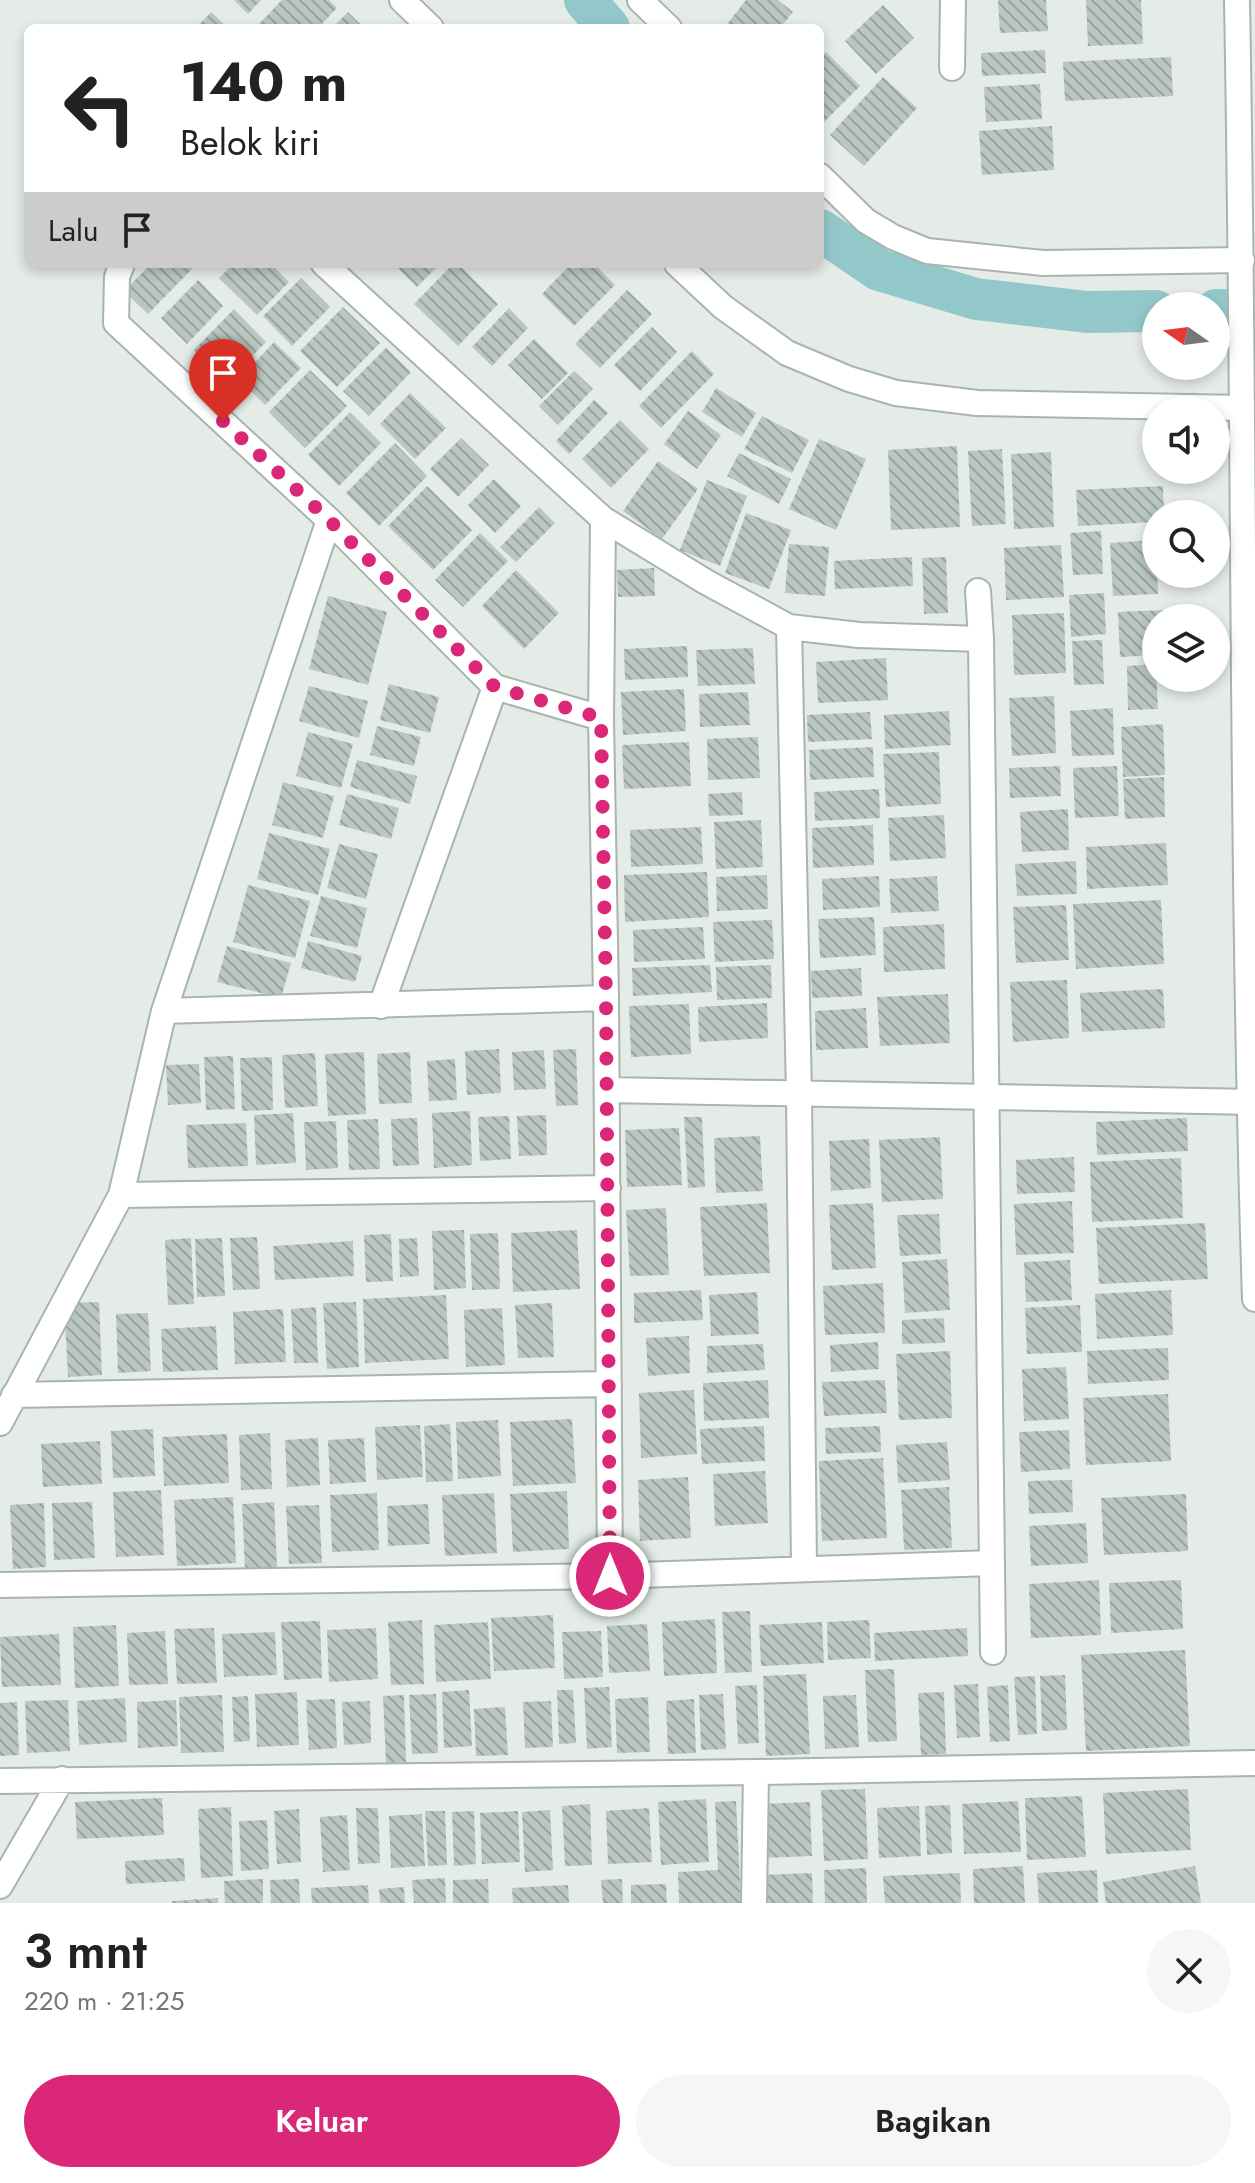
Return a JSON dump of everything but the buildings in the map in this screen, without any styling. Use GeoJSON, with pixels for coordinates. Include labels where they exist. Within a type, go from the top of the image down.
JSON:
{"type":"FeatureCollection","features":[{"type":"Feature","properties":{"kind":"street"},"geometry":{"type":"LineString","coordinates":[[402,0],[427,24]]}},
{"type":"Feature","properties":{"kind":"street"},"geometry":{"type":"LineString","coordinates":[[640,0],[665,24]]}},
{"type":"Feature","properties":{"kind":"street"},"geometry":{"type":"LineString","coordinates":[[1237,0],[1255,1299]]}},
{"type":"Feature","properties":{"kind":"street"},"geometry":{"type":"LineString","coordinates":[[950,3],[952,68]]}},
{"type":"Feature","properties":{"kind":"street"},"geometry":{"type":"LineString","coordinates":[[824,180],[866,221],[893,237],[927,251],[1043,263],[1243,265]]}},
{"type":"Feature","properties":{"kind":"street"},"geometry":{"type":"LineString","coordinates":[[120,268],[117,277],[116,323],[329,520],[495,687],[601,718]]}},
{"type":"Feature","properties":{"kind":"street"},"geometry":{"type":"LineString","coordinates":[[328,268],[603,519],[706,582],[789,627],[859,635],[981,639]]}},
{"type":"Feature","properties":{"kind":"street"},"geometry":{"type":"LineString","coordinates":[[681,268],[723,307],[787,353],[849,379],[896,393],[977,403],[1242,402]]}},
{"type":"Feature","properties":{"kind":"street"},"geometry":{"type":"LineString","coordinates":[[603,519],[601,718],[610,1576]]}},
{"type":"Feature","properties":{"kind":"street"},"geometry":{"type":"LineString","coordinates":[[0,1423],[121,1195],[164,1011],[329,520]]}},
{"type":"Feature","properties":{"kind":"street"},"geometry":{"type":"LineString","coordinates":[[978,591],[993,1652]]}},
{"type":"Feature","properties":{"kind":"street"},"geometry":{"type":"LineString","coordinates":[[789,627],[799,1094],[804,1569]]}},
{"type":"Feature","properties":{"kind":"street"},"geometry":{"type":"LineString","coordinates":[[381,1006],[495,687]]}},
{"type":"Feature","properties":{"kind":"street"},"geometry":{"type":"LineString","coordinates":[[164,1011],[606,998]]}},
{"type":"Feature","properties":{"kind":"street"},"geometry":{"type":"LineString","coordinates":[[607,1090],[1252,1102]]}},
{"type":"Feature","properties":{"kind":"street"},"geometry":{"type":"LineString","coordinates":[[121,1195],[608,1188]]}},
{"type":"Feature","properties":{"kind":"street"},"geometry":{"type":"LineString","coordinates":[[14,1395],[609,1384]]}},
{"type":"Feature","properties":{"kind":"street"},"geometry":{"type":"LineString","coordinates":[[0,1585],[610,1576],[992,1563]]}},
{"type":"Feature","properties":{"kind":"street"},"geometry":{"type":"LineString","coordinates":[[0,1781],[1255,1763]]}},
{"type":"Feature","properties":{"kind":"street"},"geometry":{"type":"LineString","coordinates":[[754,1903],[756,1772]]}},
{"type":"Feature","properties":{"kind":"street"},"geometry":{"type":"LineString","coordinates":[[0,1886],[62,1779]]}},
{"type":"Feature","properties":{"kind":"waterway"},"geometry":{"type":"LineString","coordinates":[[585,0],[606,24]]}},
{"type":"Feature","properties":{"kind":"waterway"},"geometry":{"type":"LineString","coordinates":[[824,233],[879,270],[976,299],[1087,312],[1142,311]]}},
{"type":"Feature","properties":{"kind":"waterway"},"geometry":{"type":"LineString","coordinates":[[1230,310],[1255,310]]}},
{"type":"Feature","properties":{"kind":"route"},"geometry":{"type":"LineString","coordinates":[[223,421],[329,520],[495,687],[601,718],[610,1576]]}}]}
